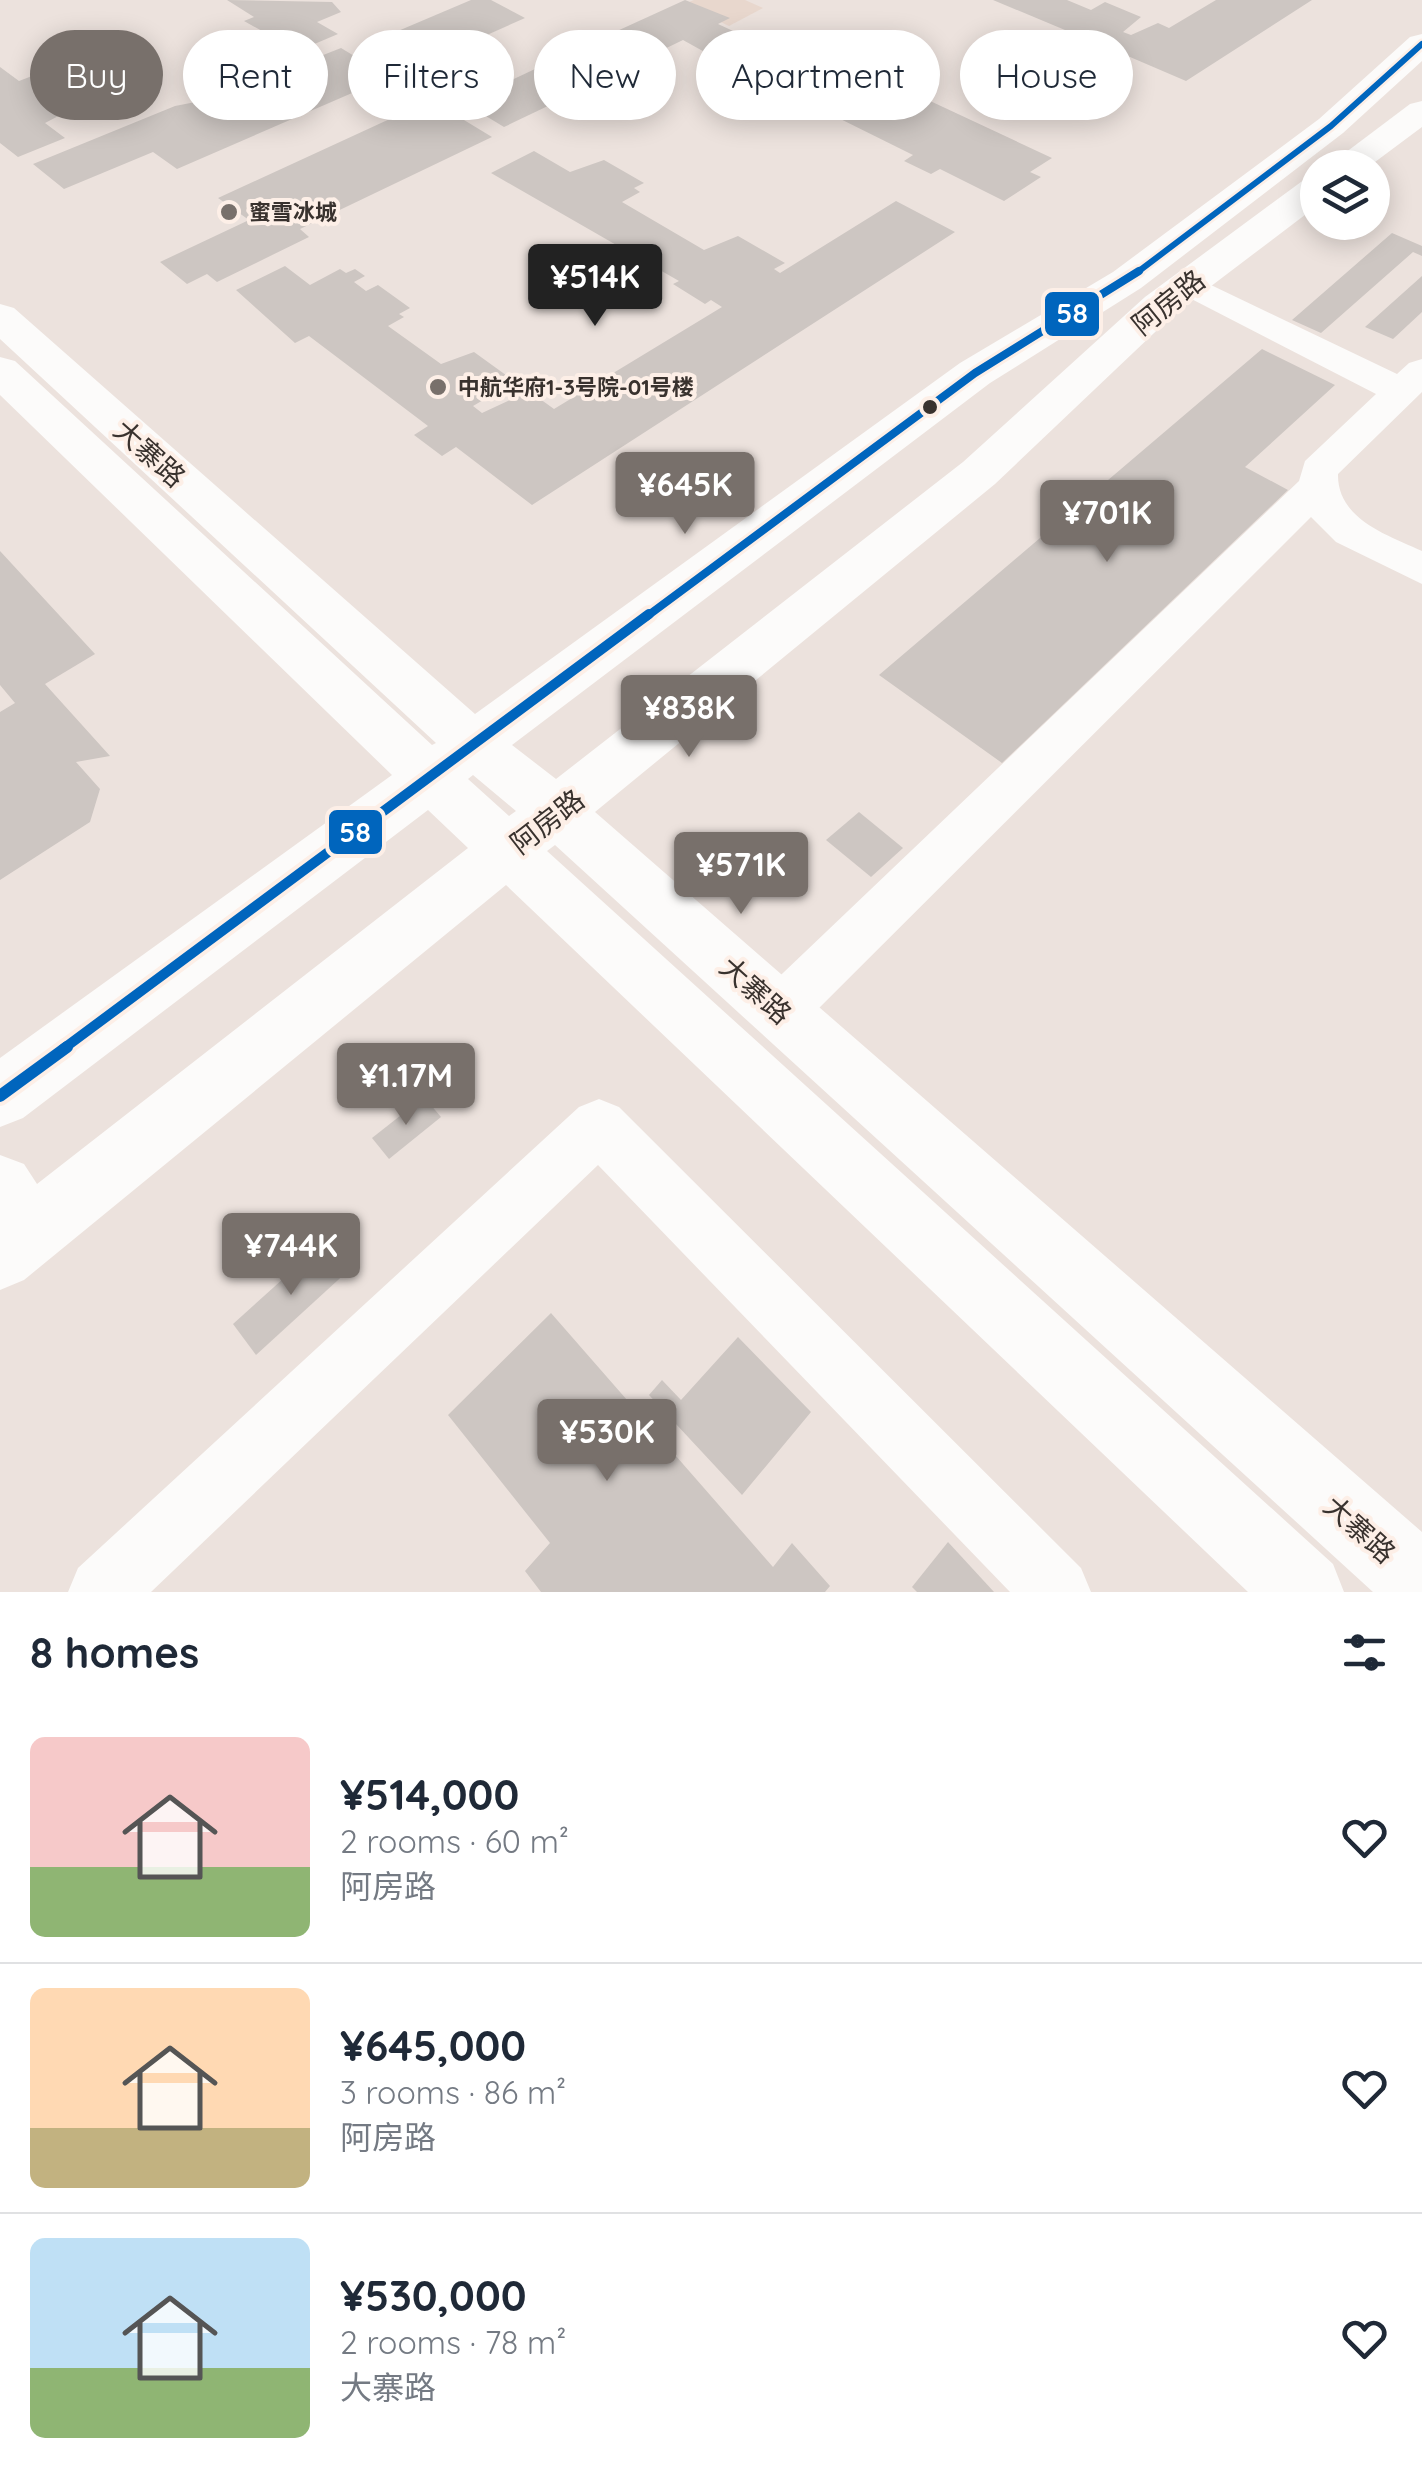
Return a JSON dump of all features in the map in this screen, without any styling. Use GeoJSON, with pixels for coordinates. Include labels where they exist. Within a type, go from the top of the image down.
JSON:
{"type":"FeatureCollection","features":[{"type":"Feature","properties":{"kind":"main road","name":"阿房路"},"geometry":{"type":"LineString","coordinates":[[0,1096],[975,373],[1127,280],[1331,126],[1422,44]]}},
{"type":"Feature","properties":{"kind":"main road"},"geometry":{"type":"LineString","coordinates":[[1368,150],[1422,112]]}},
{"type":"Feature","properties":{"kind":"main road","name":"阿房路"},"geometry":{"type":"LineString","coordinates":[[10,1226],[508,852],[979,474],[1188,284],[1300,200]]}},
{"type":"Feature","properties":{"kind":"main road","name":"大寨路"},"geometry":{"type":"LineString","coordinates":[[0,317],[450,759],[508,852],[1304,1592]]}},
{"type":"Feature","properties":{"kind":"main road","name":"大寨路"},"geometry":{"type":"LineString","coordinates":[[0,371],[450,759],[558,812],[1422,1584]]}},
{"type":"Feature","properties":{"kind":"street"},"geometry":{"type":"LineString","coordinates":[[1188,284],[1412,381],[1319,470],[1315,489],[1320,504],[1335,522],[1422,569]]}},
{"type":"Feature","properties":{"kind":"street"},"geometry":{"type":"LineString","coordinates":[[780,1011],[1315,489]]}},
{"type":"Feature","properties":{"kind":"street"},"geometry":{"type":"LineString","coordinates":[[102,1592],[598,1126],[1057,1592]]}},
{"type":"Feature","properties":{"kind":"shaded area"},"geometry":{"type":"Polygon","coordinates":[[[694,0],[745,0],[763,8],[729,26],[684,4],[694,0]]]}},
{"type":"Feature","properties":{"kind":"building"},"geometry":{"type":"Polygon","coordinates":[[[227,0],[332,2],[341,12],[317,22],[338,34],[328,38],[328,30],[260,30],[244,21],[254,17],[227,0]]]}},
{"type":"Feature","properties":{"kind":"building"},"geometry":{"type":"Polygon","coordinates":[[[471,0],[491,0],[525,18],[498,30],[400,30],[471,0]]]}},
{"type":"Feature","properties":{"kind":"building"},"geometry":{"type":"Polygon","coordinates":[[[685,0],[730,18],[718,24],[731,30],[696,30],[696,47],[683,40],[676,43],[676,30],[619,30],[685,0]]]}},
{"type":"Feature","properties":{"kind":"building"},"geometry":{"type":"Polygon","coordinates":[[[993,0],[1067,0],[1091,10],[1105,2],[1141,17],[1125,30],[1065,30],[993,0]]]}},
{"type":"Feature","properties":{"kind":"building"},"geometry":{"type":"Polygon","coordinates":[[[1216,0],[1312,0],[1186,81],[1133,58],[1133,34],[1158,23],[1169,28],[1216,0]]]}},
{"type":"Feature","properties":{"kind":"building"},"geometry":{"type":"Polygon","coordinates":[[[341,48],[348,52],[348,95],[328,103],[328,53],[341,48]]]}},
{"type":"Feature","properties":{"kind":"building"},"geometry":{"type":"Polygon","coordinates":[[[0,67],[19,81],[30,77],[30,120],[51,120],[45,123],[65,138],[18,157],[0,143],[0,67]]]}},
{"type":"Feature","properties":{"kind":"building"},"geometry":{"type":"Polygon","coordinates":[[[534,69],[534,113],[504,127],[492,120],[514,120],[514,79],[534,69]]]}},
{"type":"Feature","properties":{"kind":"building"},"geometry":{"type":"Polygon","coordinates":[[[183,104],[183,120],[290,120],[177,169],[153,152],[64,189],[33,164],[141,120],[163,120],[163,111],[183,104]]]}},
{"type":"Feature","properties":{"kind":"building"},"geometry":{"type":"Polygon","coordinates":[[[940,106],[960,115],[960,120],[971,120],[1052,158],[1030,172],[1041,177],[1004,201],[940,169],[931,174],[904,161],[913,155],[842,120],[940,120],[940,106]]]}},
{"type":"Feature","properties":{"kind":"building"},"geometry":{"type":"Polygon","coordinates":[[[388,120],[464,120],[492,137],[300,229],[309,237],[217,282],[207,274],[187,284],[160,262],[249,220],[218,198],[388,120]]]}},
{"type":"Feature","properties":{"kind":"building"},"geometry":{"type":"Polygon","coordinates":[[[534,151],[570,172],[604,160],[644,183],[634,188],[640,192],[622,202],[704,250],[738,236],[785,263],[774,269],[780,273],[896,201],[955,232],[532,505],[456,447],[442,456],[414,435],[428,426],[309,336],[295,343],[236,290],[285,266],[310,285],[340,269],[346,273],[355,269],[365,276],[354,282],[366,291],[378,285],[410,308],[399,314],[404,317],[388,326],[441,364],[474,352],[510,378],[497,385],[502,389],[473,406],[482,413],[529,391],[554,409],[722,307],[711,300],[705,304],[673,284],[679,281],[491,173],[534,151]]]}},
{"type":"Feature","properties":{"kind":"building"},"geometry":{"type":"Polygon","coordinates":[[[1390,235],[1422,246],[1422,256],[1413,252],[1321,333],[1292,320],[1384,240],[1390,240],[1390,235]]]}},
{"type":"Feature","properties":{"kind":"building"},"geometry":{"type":"Polygon","coordinates":[[[1422,276],[1422,312],[1393,339],[1365,327],[1422,276]]]}},
{"type":"Feature","properties":{"kind":"building"},"geometry":{"type":"Polygon","coordinates":[[[1262,349],[1335,385],[1245,467],[1288,490],[1002,763],[879,675],[1262,349]]]}},
{"type":"Feature","properties":{"kind":"building"},"geometry":{"type":"Polygon","coordinates":[[[0,551],[95,654],[45,684],[110,756],[76,762],[100,789],[90,822],[0,880],[0,712],[15,703],[0,685],[0,551]]]}},
{"type":"Feature","properties":{"kind":"building"},"geometry":{"type":"Polygon","coordinates":[[[859,812],[903,848],[871,877],[826,840],[859,812]]]}},
{"type":"Feature","properties":{"kind":"building"},"geometry":{"type":"Polygon","coordinates":[[[424,1097],[441,1117],[389,1159],[372,1138],[424,1097]]]}},
{"type":"Feature","properties":{"kind":"building"},"geometry":{"type":"Polygon","coordinates":[[[325,1241],[349,1270],[256,1355],[233,1324],[325,1241]]]}},
{"type":"Feature","properties":{"kind":"building"},"geometry":{"type":"Polygon","coordinates":[[[551,1313],[773,1567],[792,1543],[830,1586],[825,1592],[541,1592],[525,1571],[550,1543],[448,1415],[551,1313]]]}},
{"type":"Feature","properties":{"kind":"building"},"geometry":{"type":"Polygon","coordinates":[[[738,1337],[811,1412],[742,1495],[649,1395],[662,1380],[681,1400],[738,1337]]]}},
{"type":"Feature","properties":{"kind":"building"},"geometry":{"type":"Polygon","coordinates":[[[948,1542],[994,1592],[917,1592],[912,1587],[948,1542]]]}},
{"type":"Feature","properties":{"kind":"transit line","name":"58"},"geometry":{"type":"LineString","coordinates":[[0,1096],[975,373],[1127,280],[1331,126],[1422,44]]}},
{"type":"Feature","properties":{"kind":"place","name":"蜜雪冰城"},"geometry":{"type":"Point","coordinates":[229,212]}},
{"type":"Feature","properties":{"kind":"place","name":"中航华府1-3号院-01号楼"},"geometry":{"type":"Point","coordinates":[438,387]}}]}
